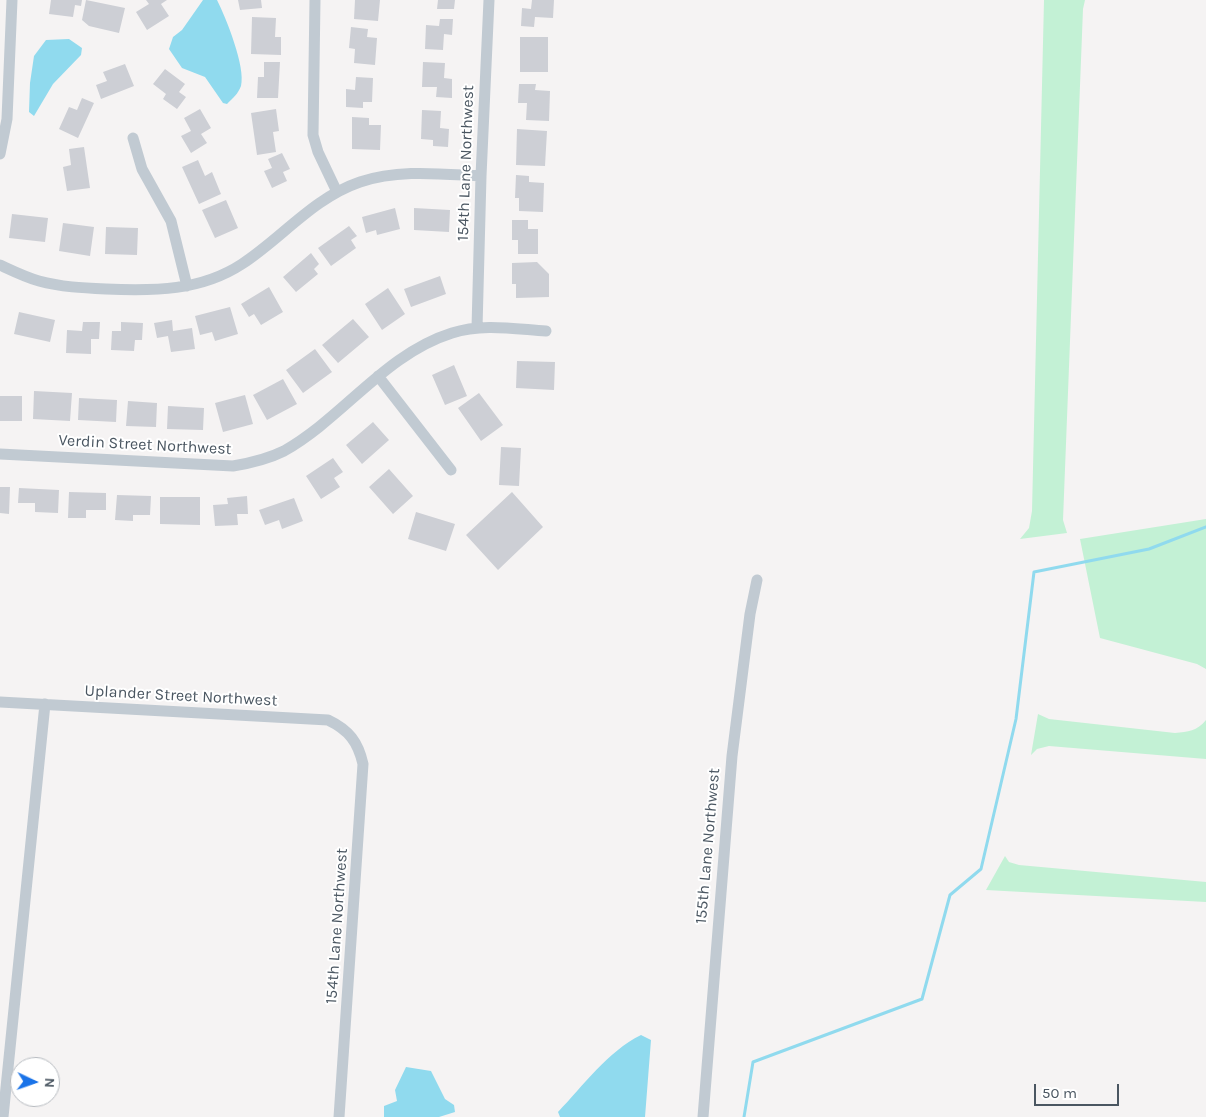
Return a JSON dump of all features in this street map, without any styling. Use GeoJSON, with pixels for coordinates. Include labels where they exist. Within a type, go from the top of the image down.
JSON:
{"type":"FeatureCollection","features":[{"type":"Feature","properties":{"kind":"street"},"geometry":{"type":"LineString","coordinates":[[0,154],[6,119],[12,0]]}},
{"type":"Feature","properties":{"kind":"street"},"geometry":{"type":"LineString","coordinates":[[315,0],[313,135],[318,152],[337,192]]}},
{"type":"Feature","properties":{"kind":"street","name":"154th Lane Northwest"},"geometry":{"type":"LineString","coordinates":[[476,328],[480,176],[489,0]]}},
{"type":"Feature","properties":{"kind":"street"},"geometry":{"type":"LineString","coordinates":[[133,138],[142,169],[172,222],[187,286]]}},
{"type":"Feature","properties":{"kind":"street"},"geometry":{"type":"LineString","coordinates":[[0,265],[36,280],[68,287],[162,290],[187,286],[222,276],[243,264],[314,207],[337,192],[360,182],[400,174],[480,176]]}},
{"type":"Feature","properties":{"kind":"street","name":"Verdin Street Northwest"},"geometry":{"type":"LineString","coordinates":[[0,454],[234,466],[261,460],[283,451],[304,438],[378,376],[411,352],[432,340],[476,328],[546,331]]}},
{"type":"Feature","properties":{"kind":"street"},"geometry":{"type":"LineString","coordinates":[[378,376],[451,470]]}},
{"type":"Feature","properties":{"kind":"street","name":"155th Lane Northwest"},"geometry":{"type":"LineString","coordinates":[[703,1117],[731,766],[750,614],[757,580]]}},
{"type":"Feature","properties":{"kind":"street","name":"Uplander Street Northwest"},"geometry":{"type":"LineString","coordinates":[[0,702],[328,720],[342,727],[354,739]]}},
{"type":"Feature","properties":{"kind":"street"},"geometry":{"type":"LineString","coordinates":[[3,1117],[45,704]]}},
{"type":"Feature","properties":{"kind":"street","name":"154th Lane Northwest"},"geometry":{"type":"LineString","coordinates":[[339,1117],[363,764],[359,748],[354,739]]}},
{"type":"Feature","properties":{"kind":"green space"},"geometry":{"type":"Polygon","coordinates":[[[1044,0],[1085,0],[1083,9],[1063,520],[1067,533],[1020,539],[1029,528],[1032,511],[1044,0]]]}},
{"type":"Feature","properties":{"kind":"green space"},"geometry":{"type":"Polygon","coordinates":[[[1206,519],[1206,669],[1197,664],[1100,638],[1080,539],[1206,519]]]}},
{"type":"Feature","properties":{"kind":"green space"},"geometry":{"type":"Polygon","coordinates":[[[1038,714],[1049,719],[1175,733],[1192,730],[1199,727],[1206,720],[1206,759],[1049,746],[1037,749],[1031,755],[1038,714]]]}},
{"type":"Feature","properties":{"kind":"green space"},"geometry":{"type":"Polygon","coordinates":[[[1005,856],[1009,862],[1019,865],[1206,882],[1206,902],[986,890],[1005,856]]]}},
{"type":"Feature","properties":{"kind":"water"},"geometry":{"type":"Polygon","coordinates":[[[203,0],[217,0],[230,30],[241,67],[241,86],[237,94],[227,104],[223,103],[205,77],[182,68],[169,49],[173,37],[182,30],[203,0]]]}},
{"type":"Feature","properties":{"kind":"water"},"geometry":{"type":"Polygon","coordinates":[[[69,39],[82,48],[81,55],[53,84],[34,116],[29,112],[30,83],[34,56],[46,40],[69,39]]]}},
{"type":"Feature","properties":{"kind":"water"},"geometry":{"type":"Polygon","coordinates":[[[641,1035],[651,1040],[645,1117],[560,1117],[558,1112],[596,1070],[617,1050],[641,1035]]]}},
{"type":"Feature","properties":{"kind":"water"},"geometry":{"type":"Polygon","coordinates":[[[406,1067],[431,1071],[445,1099],[454,1105],[455,1112],[439,1117],[384,1117],[384,1106],[397,1101],[395,1090],[406,1067]]]}},
{"type":"Feature","properties":{"kind":"building"},"geometry":{"type":"Polygon","coordinates":[[[51,0],[82,0],[81,6],[75,5],[73,17],[49,14],[51,0]]]}},
{"type":"Feature","properties":{"kind":"building"},"geometry":{"type":"Polygon","coordinates":[[[86,0],[125,8],[119,33],[89,26],[82,20],[86,0]]]}},
{"type":"Feature","properties":{"kind":"building"},"geometry":{"type":"Polygon","coordinates":[[[146,0],[167,0],[161,4],[169,16],[147,30],[136,12],[149,4],[146,0]]]}},
{"type":"Feature","properties":{"kind":"building"},"geometry":{"type":"Polygon","coordinates":[[[238,0],[261,0],[262,8],[240,10],[238,0]]]}},
{"type":"Feature","properties":{"kind":"building"},"geometry":{"type":"Polygon","coordinates":[[[355,0],[380,0],[378,21],[354,19],[355,0]]]}},
{"type":"Feature","properties":{"kind":"building"},"geometry":{"type":"Polygon","coordinates":[[[438,0],[455,0],[454,9],[437,9],[438,0]]]}},
{"type":"Feature","properties":{"kind":"building"},"geometry":{"type":"Polygon","coordinates":[[[532,0],[554,0],[553,18],[535,17],[534,27],[521,26],[522,8],[531,9],[532,0]]]}},
{"type":"Feature","properties":{"kind":"building"},"geometry":{"type":"Polygon","coordinates":[[[252,17],[276,18],[275,37],[281,37],[281,55],[251,54],[252,17]]]}},
{"type":"Feature","properties":{"kind":"building"},"geometry":{"type":"Polygon","coordinates":[[[440,19],[453,19],[452,35],[444,34],[443,50],[425,49],[426,25],[439,26],[440,19]]]}},
{"type":"Feature","properties":{"kind":"building"},"geometry":{"type":"Polygon","coordinates":[[[351,27],[368,29],[367,37],[377,38],[375,65],[354,63],[355,49],[349,48],[351,27]]]}},
{"type":"Feature","properties":{"kind":"building"},"geometry":{"type":"Polygon","coordinates":[[[520,37],[548,37],[548,72],[520,72],[520,37]]]}},
{"type":"Feature","properties":{"kind":"building"},"geometry":{"type":"Polygon","coordinates":[[[264,62],[280,62],[278,98],[257,98],[258,77],[264,77],[264,62]]]}},
{"type":"Feature","properties":{"kind":"building"},"geometry":{"type":"Polygon","coordinates":[[[423,62],[445,63],[444,78],[452,79],[452,98],[436,97],[437,87],[422,87],[423,62]]]}},
{"type":"Feature","properties":{"kind":"building"},"geometry":{"type":"Polygon","coordinates":[[[125,64],[134,86],[101,99],[96,85],[107,81],[103,72],[125,64]]]}},
{"type":"Feature","properties":{"kind":"building"},"geometry":{"type":"Polygon","coordinates":[[[165,69],[185,84],[179,92],[186,97],[177,109],[163,99],[166,94],[153,84],[165,69]]]}},
{"type":"Feature","properties":{"kind":"building"},"geometry":{"type":"Polygon","coordinates":[[[356,77],[373,78],[372,102],[363,102],[363,108],[346,107],[346,89],[355,90],[356,77]]]}},
{"type":"Feature","properties":{"kind":"building"},"geometry":{"type":"Polygon","coordinates":[[[519,84],[536,84],[535,90],[550,91],[549,121],[526,120],[527,103],[518,103],[519,84]]]}},
{"type":"Feature","properties":{"kind":"building"},"geometry":{"type":"Polygon","coordinates":[[[82,98],[94,103],[78,138],[59,129],[69,107],[77,110],[82,98]]]}},
{"type":"Feature","properties":{"kind":"building"},"geometry":{"type":"Polygon","coordinates":[[[200,109],[211,128],[201,134],[207,143],[191,153],[181,136],[191,131],[184,118],[200,109]]]}},
{"type":"Feature","properties":{"kind":"building"},"geometry":{"type":"Polygon","coordinates":[[[276,109],[279,131],[273,132],[276,152],[257,155],[251,113],[276,109]]]}},
{"type":"Feature","properties":{"kind":"building"},"geometry":{"type":"Polygon","coordinates":[[[422,110],[441,111],[440,128],[449,129],[448,147],[433,146],[433,140],[421,139],[422,110]]]}},
{"type":"Feature","properties":{"kind":"building"},"geometry":{"type":"Polygon","coordinates":[[[352,117],[369,118],[369,125],[381,125],[380,150],[352,149],[352,117]]]}},
{"type":"Feature","properties":{"kind":"building"},"geometry":{"type":"Polygon","coordinates":[[[517,129],[547,131],[545,166],[516,165],[517,129]]]}},
{"type":"Feature","properties":{"kind":"building"},"geometry":{"type":"Polygon","coordinates":[[[84,147],[90,188],[67,191],[63,167],[71,165],[69,149],[84,147]]]}},
{"type":"Feature","properties":{"kind":"building"},"geometry":{"type":"Polygon","coordinates":[[[282,153],[290,169],[283,172],[287,181],[272,188],[264,171],[272,168],[268,159],[282,153]]]}},
{"type":"Feature","properties":{"kind":"building"},"geometry":{"type":"Polygon","coordinates":[[[198,160],[205,176],[212,172],[221,194],[199,204],[182,167],[198,160]]]}},
{"type":"Feature","properties":{"kind":"building"},"geometry":{"type":"Polygon","coordinates":[[[516,175],[529,176],[529,182],[544,183],[543,212],[519,211],[519,198],[515,198],[516,175]]]}},
{"type":"Feature","properties":{"kind":"building"},"geometry":{"type":"Polygon","coordinates":[[[226,200],[238,228],[215,238],[202,210],[226,200]]]}},
{"type":"Feature","properties":{"kind":"building"},"geometry":{"type":"Polygon","coordinates":[[[395,208],[400,229],[377,235],[376,230],[366,233],[362,217],[395,208]]]}},
{"type":"Feature","properties":{"kind":"building"},"geometry":{"type":"Polygon","coordinates":[[[414,208],[450,210],[449,232],[414,230],[414,208]]]}},
{"type":"Feature","properties":{"kind":"building"},"geometry":{"type":"Polygon","coordinates":[[[12,214],[48,218],[45,242],[9,238],[12,214]]]}},
{"type":"Feature","properties":{"kind":"building"},"geometry":{"type":"Polygon","coordinates":[[[512,220],[528,220],[528,229],[538,229],[538,254],[518,254],[518,240],[512,240],[512,220]]]}},
{"type":"Feature","properties":{"kind":"building"},"geometry":{"type":"Polygon","coordinates":[[[63,223],[94,227],[90,256],[59,251],[63,223]]]}},
{"type":"Feature","properties":{"kind":"building"},"geometry":{"type":"Polygon","coordinates":[[[349,226],[357,236],[351,240],[356,248],[331,266],[318,248],[349,226]]]}},
{"type":"Feature","properties":{"kind":"building"},"geometry":{"type":"Polygon","coordinates":[[[106,227],[138,228],[137,255],[105,254],[106,227]]]}},
{"type":"Feature","properties":{"kind":"building"},"geometry":{"type":"Polygon","coordinates":[[[311,253],[319,264],[314,269],[318,274],[296,292],[283,277],[311,253]]]}},
{"type":"Feature","properties":{"kind":"building"},"geometry":{"type":"Polygon","coordinates":[[[537,262],[549,274],[549,297],[516,298],[516,284],[512,284],[512,263],[537,262]]]}},
{"type":"Feature","properties":{"kind":"building"},"geometry":{"type":"Polygon","coordinates":[[[440,276],[446,294],[411,307],[404,289],[440,276]]]}},
{"type":"Feature","properties":{"kind":"building"},"geometry":{"type":"Polygon","coordinates":[[[269,287],[283,312],[261,325],[254,314],[249,317],[241,304],[269,287]]]}},
{"type":"Feature","properties":{"kind":"building"},"geometry":{"type":"Polygon","coordinates":[[[388,288],[405,314],[382,330],[365,304],[388,288]]]}},
{"type":"Feature","properties":{"kind":"building"},"geometry":{"type":"Polygon","coordinates":[[[230,307],[238,334],[215,341],[212,332],[200,335],[195,316],[230,307]]]}},
{"type":"Feature","properties":{"kind":"building"},"geometry":{"type":"Polygon","coordinates":[[[19,312],[55,320],[50,342],[14,334],[19,312]]]}},
{"type":"Feature","properties":{"kind":"building"},"geometry":{"type":"Polygon","coordinates":[[[353,319],[369,337],[338,363],[322,345],[353,319]]]}},
{"type":"Feature","properties":{"kind":"building"},"geometry":{"type":"Polygon","coordinates":[[[172,320],[173,331],[192,328],[195,349],[171,352],[168,336],[157,338],[154,323],[172,320]]]}},
{"type":"Feature","properties":{"kind":"building"},"geometry":{"type":"Polygon","coordinates":[[[83,322],[100,322],[99,339],[91,339],[91,354],[66,353],[67,330],[82,331],[83,322]]]}},
{"type":"Feature","properties":{"kind":"building"},"geometry":{"type":"Polygon","coordinates":[[[121,322],[143,323],[142,340],[135,340],[134,351],[111,350],[112,331],[121,331],[121,322]]]}},
{"type":"Feature","properties":{"kind":"building"},"geometry":{"type":"Polygon","coordinates":[[[315,349],[332,372],[303,393],[286,370],[315,349]]]}},
{"type":"Feature","properties":{"kind":"building"},"geometry":{"type":"Polygon","coordinates":[[[517,361],[555,362],[554,390],[516,388],[517,361]]]}},
{"type":"Feature","properties":{"kind":"building"},"geometry":{"type":"Polygon","coordinates":[[[454,365],[467,396],[445,405],[432,375],[454,365]]]}},
{"type":"Feature","properties":{"kind":"building"},"geometry":{"type":"Polygon","coordinates":[[[283,379],[297,404],[267,420],[253,395],[283,379]]]}},
{"type":"Feature","properties":{"kind":"building"},"geometry":{"type":"Polygon","coordinates":[[[34,391],[72,393],[70,421],[33,419],[34,391]]]}},
{"type":"Feature","properties":{"kind":"building"},"geometry":{"type":"Polygon","coordinates":[[[479,393],[503,425],[481,441],[458,408],[479,393]]]}},
{"type":"Feature","properties":{"kind":"building"},"geometry":{"type":"Polygon","coordinates":[[[245,395],[253,424],[223,432],[215,403],[245,395]]]}},
{"type":"Feature","properties":{"kind":"building"},"geometry":{"type":"Polygon","coordinates":[[[0,396],[22,396],[22,421],[0,421],[0,396]]]}},
{"type":"Feature","properties":{"kind":"building"},"geometry":{"type":"Polygon","coordinates":[[[79,398],[117,400],[116,422],[78,420],[79,398]]]}},
{"type":"Feature","properties":{"kind":"building"},"geometry":{"type":"Polygon","coordinates":[[[128,401],[157,403],[156,427],[126,426],[128,401]]]}},
{"type":"Feature","properties":{"kind":"building"},"geometry":{"type":"Polygon","coordinates":[[[168,406],[204,408],[203,430],[167,429],[168,406]]]}},
{"type":"Feature","properties":{"kind":"building"},"geometry":{"type":"Polygon","coordinates":[[[373,422],[389,440],[362,464],[346,445],[373,422]]]}},
{"type":"Feature","properties":{"kind":"building"},"geometry":{"type":"Polygon","coordinates":[[[501,447],[521,448],[519,486],[499,485],[501,447]]]}},
{"type":"Feature","properties":{"kind":"building"},"geometry":{"type":"Polygon","coordinates":[[[333,458],[343,472],[334,478],[340,487],[321,499],[306,476],[333,458]]]}},
{"type":"Feature","properties":{"kind":"building"},"geometry":{"type":"Polygon","coordinates":[[[389,469],[413,496],[393,514],[369,487],[389,469]]]}},
{"type":"Feature","properties":{"kind":"building"},"geometry":{"type":"Polygon","coordinates":[[[0,487],[10,487],[9,514],[0,513],[0,487]]]}},
{"type":"Feature","properties":{"kind":"building"},"geometry":{"type":"Polygon","coordinates":[[[19,488],[59,490],[58,513],[35,512],[35,503],[18,503],[19,488]]]}},
{"type":"Feature","properties":{"kind":"building"},"geometry":{"type":"Polygon","coordinates":[[[69,492],[106,493],[106,510],[86,510],[86,518],[68,518],[69,492]]]}},
{"type":"Feature","properties":{"kind":"building"},"geometry":{"type":"Polygon","coordinates":[[[512,492],[543,527],[498,570],[466,535],[512,492]]]}},
{"type":"Feature","properties":{"kind":"building"},"geometry":{"type":"Polygon","coordinates":[[[117,495],[151,496],[150,515],[133,515],[133,521],[115,520],[117,495]]]}},
{"type":"Feature","properties":{"kind":"building"},"geometry":{"type":"Polygon","coordinates":[[[247,496],[248,514],[237,514],[238,525],[215,526],[213,505],[228,504],[227,498],[247,496]]]}},
{"type":"Feature","properties":{"kind":"building"},"geometry":{"type":"Polygon","coordinates":[[[160,497],[200,497],[200,525],[160,524],[160,497]]]}},
{"type":"Feature","properties":{"kind":"building"},"geometry":{"type":"Polygon","coordinates":[[[294,498],[303,521],[282,529],[279,520],[265,525],[259,510],[294,498]]]}},
{"type":"Feature","properties":{"kind":"building"},"geometry":{"type":"Polygon","coordinates":[[[416,512],[455,524],[446,551],[408,539],[416,512]]]}},
{"type":"Feature","properties":{"kind":"waterway"},"geometry":{"type":"LineString","coordinates":[[744,1117],[753,1062],[922,999],[950,895],[981,869],[1016,719],[1034,572],[1149,549],[1206,527]]}}]}
